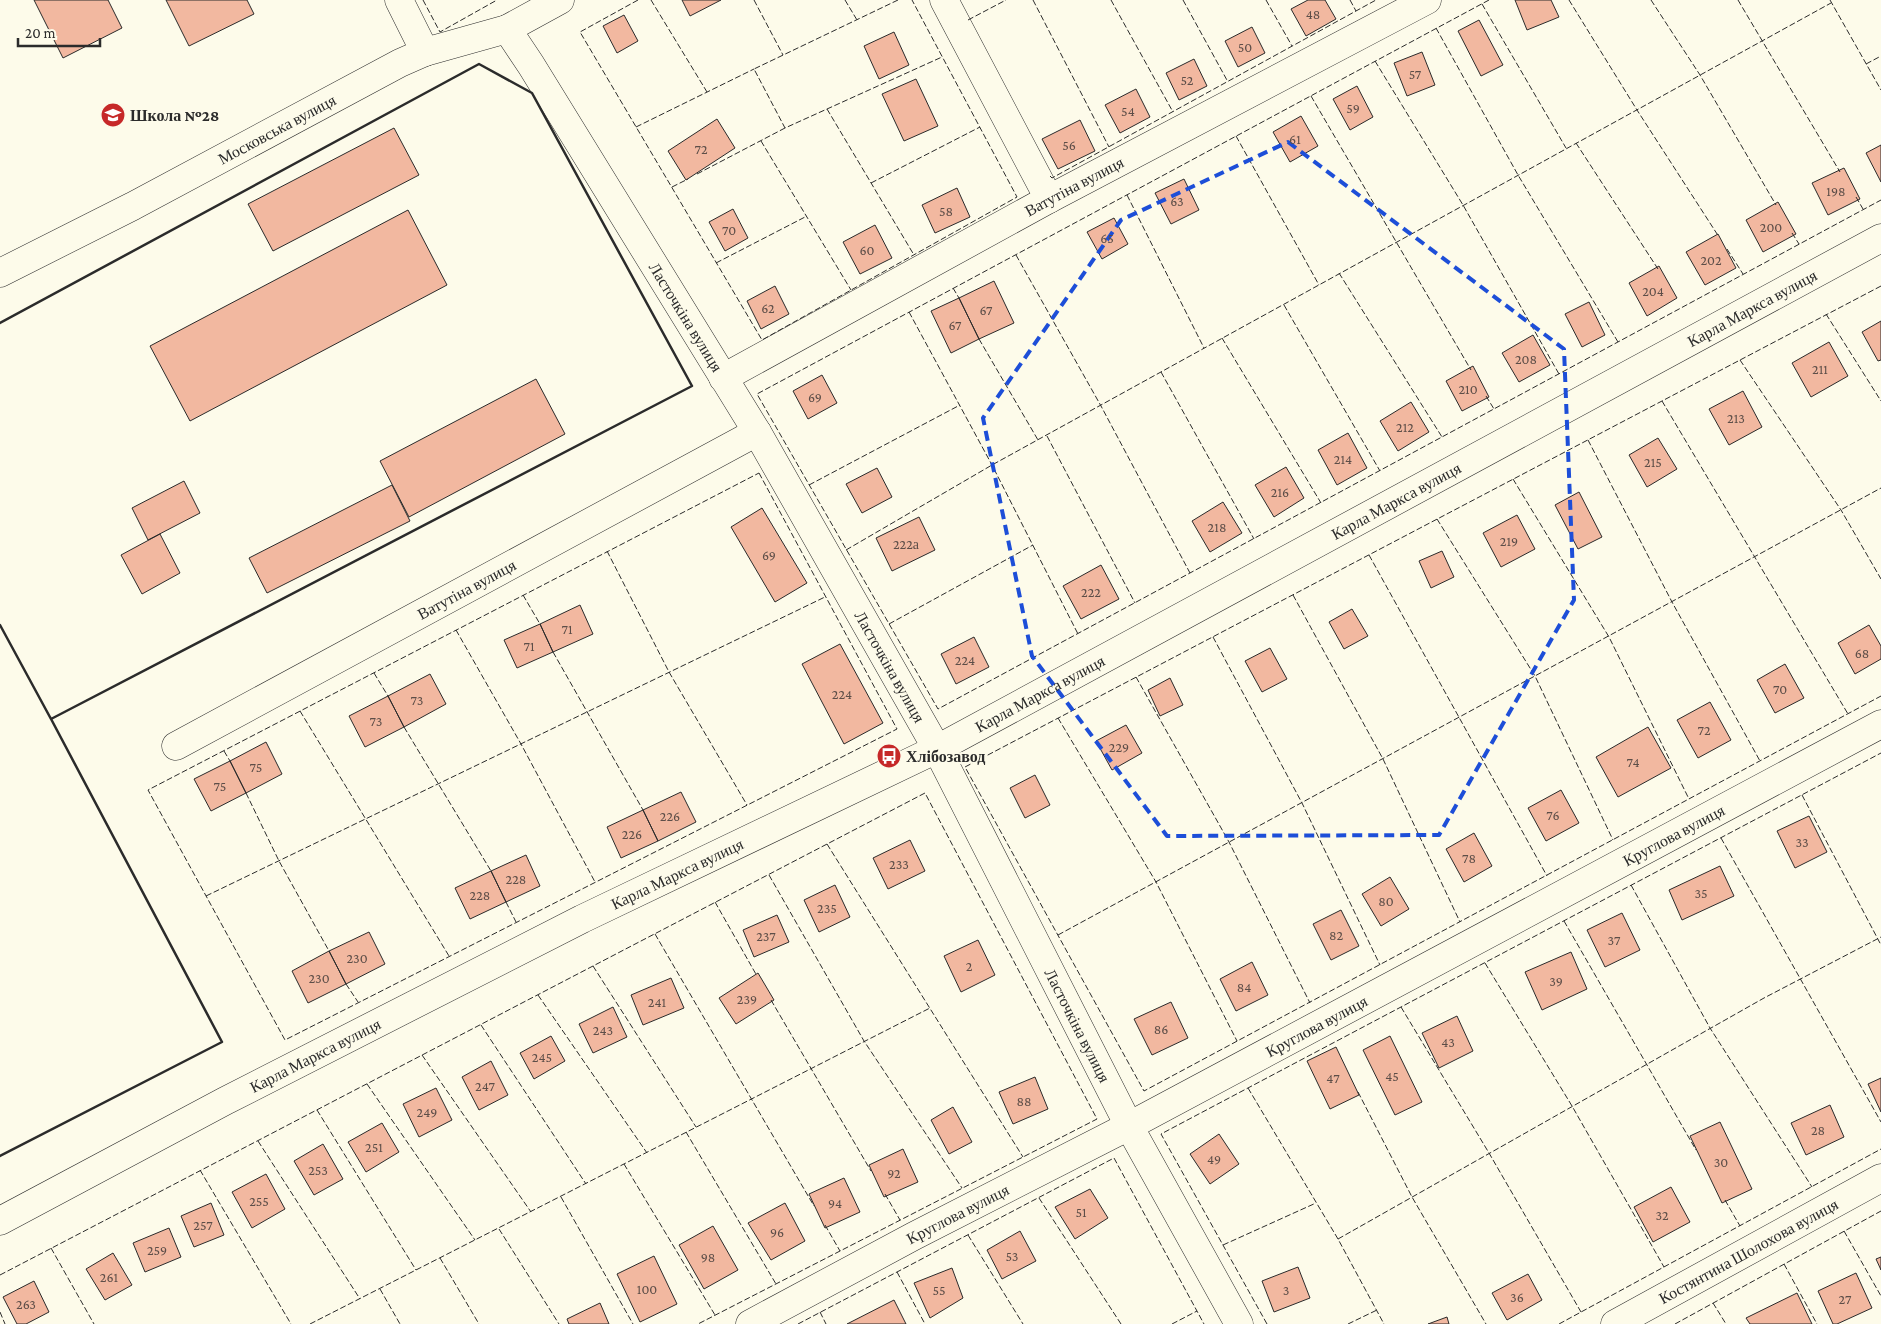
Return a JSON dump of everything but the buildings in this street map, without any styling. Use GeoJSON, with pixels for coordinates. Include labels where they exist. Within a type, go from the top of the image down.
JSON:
{"type":"FeatureCollection","features":[{"type":"Feature","properties":{"kind":"street"},"geometry":{"type":"LineString","coordinates":[[399,0],[426,52]]}},
{"type":"Feature","properties":{"kind":"street","name":"Московська вулиця"},"geometry":{"type":"LineString","coordinates":[[0,273],[133,206],[400,63],[426,52],[507,29],[560,0]]}},
{"type":"Feature","properties":{"kind":"street"},"geometry":{"type":"LineString","coordinates":[[944,0],[1049,199]]}},
{"type":"Feature","properties":{"kind":"street","name":"Ватутіна вулиця"},"geometry":{"type":"LineString","coordinates":[[723,378],[1049,199],[1427,0]]}},
{"type":"Feature","properties":{"kind":"street","name":"Ласточкіна вулиця"},"geometry":{"type":"LineString","coordinates":[[507,29],[672,292],[757,432],[937,749],[1130,1126],[1239,1324]]}},
{"type":"Feature","properties":{"kind":"street","name":"Карла Маркса вулиця"},"geometry":{"type":"LineString","coordinates":[[0,1221],[225,1101],[582,919],[937,749],[1881,238]]}},
{"type":"Feature","properties":{"kind":"street","name":"Ватутіна вулиця"},"geometry":{"type":"LineString","coordinates":[[176,746],[757,432]]}},
{"type":"Feature","properties":{"kind":"street","name":"Круглова вулиця"},"geometry":{"type":"LineString","coordinates":[[750,1324],[914,1236],[1130,1126],[1881,724]]}},
{"type":"Feature","properties":{"kind":"street","name":"Костянтина Шолохова вулиця"},"geometry":{"type":"LineString","coordinates":[[1615,1324],[1881,1178]]}},
{"type":"Feature","properties":{"kind":"highlighted area"},"geometry":{"type":"Polygon","coordinates":[[[1288,142],[1564,349],[1574,600],[1439,835],[1167,836],[1032,656],[983,418],[1121,220],[1288,142]]]}},
{"type":"Feature","properties":{"kind":"fence"},"geometry":{"type":"LineString","coordinates":[[423,0],[440,32],[497,0]]}},
{"type":"Feature","properties":{"kind":"fence"},"geometry":{"type":"LineString","coordinates":[[638,0],[580,32],[762,340],[1017,197],[912,0]]}},
{"type":"Feature","properties":{"kind":"fence"},"geometry":{"type":"LineString","coordinates":[[651,0],[707,92]]}},
{"type":"Feature","properties":{"kind":"fence"},"geometry":{"type":"LineString","coordinates":[[754,0],[783,55]]}},
{"type":"Feature","properties":{"kind":"fence"},"geometry":{"type":"LineString","coordinates":[[845,0],[857,20]]}},
{"type":"Feature","properties":{"kind":"fence"},"geometry":{"type":"LineString","coordinates":[[898,0],[754,69],[785,128],[942,57]]}},
{"type":"Feature","properties":{"kind":"fence"},"geometry":{"type":"LineString","coordinates":[[968,20],[1006,0]]}},
{"type":"Feature","properties":{"kind":"fence"},"geometry":{"type":"LineString","coordinates":[[1033,0],[1109,147]]}},
{"type":"Feature","properties":{"kind":"fence"},"geometry":{"type":"LineString","coordinates":[[1111,0],[1173,112]]}},
{"type":"Feature","properties":{"kind":"fence"},"geometry":{"type":"LineString","coordinates":[[1183,0],[1228,82]]}},
{"type":"Feature","properties":{"kind":"fence"},"geometry":{"type":"LineString","coordinates":[[1266,0],[1292,46]]}},
{"type":"Feature","properties":{"kind":"fence"},"geometry":{"type":"LineString","coordinates":[[1350,0],[1356,11]]}},
{"type":"Feature","properties":{"kind":"fence"},"geometry":{"type":"LineString","coordinates":[[1050,176],[1052,178],[1376,0]]}},
{"type":"Feature","properties":{"kind":"fence"},"geometry":{"type":"LineString","coordinates":[[1489,0],[757,394],[938,709],[1881,200]]}},
{"type":"Feature","properties":{"kind":"fence"},"geometry":{"type":"LineString","coordinates":[[1569,0],[1719,237]]}},
{"type":"Feature","properties":{"kind":"fence"},"geometry":{"type":"LineString","coordinates":[[1651,0],[1700,75],[1776,205]]}},
{"type":"Feature","properties":{"kind":"fence"},"geometry":{"type":"LineString","coordinates":[[1738,0],[1840,172]]}},
{"type":"Feature","properties":{"kind":"fence"},"geometry":{"type":"LineString","coordinates":[[1830,0],[1881,90]]}},
{"type":"Feature","properties":{"kind":"fence"},"geometry":{"type":"LineString","coordinates":[[846,550],[992,465],[1831,3]]}},
{"type":"Feature","properties":{"kind":"fence"},"geometry":{"type":"LineString","coordinates":[[1482,4],[1566,148]]}},
{"type":"Feature","properties":{"kind":"fence"},"geometry":{"type":"LineString","coordinates":[[1436,28],[1518,175],[1618,342]]}},
{"type":"Feature","properties":{"kind":"fence"},"geometry":{"type":"LineString","coordinates":[[1866,64],[1881,56]]}},
{"type":"Feature","properties":{"kind":"fence"},"geometry":{"type":"LineString","coordinates":[[1375,61],[1463,205],[1559,374]]}},
{"type":"Feature","properties":{"kind":"fence"},"geometry":{"type":"LineString","coordinates":[[636,127],[754,69]]}},
{"type":"Feature","properties":{"kind":"fence"},"geometry":{"type":"LineString","coordinates":[[1311,96],[1471,370]]}},
{"type":"Feature","properties":{"kind":"fence"},"geometry":{"type":"LineString","coordinates":[[827,109],[914,255]]}},
{"type":"Feature","properties":{"kind":"fence"},"geometry":{"type":"LineString","coordinates":[[871,183],[980,127]]}},
{"type":"Feature","properties":{"kind":"fence"},"geometry":{"type":"LineString","coordinates":[[697,174],[785,128]]}},
{"type":"Feature","properties":{"kind":"fence"},"geometry":{"type":"LineString","coordinates":[[1236,136],[1319,285]]}},
{"type":"Feature","properties":{"kind":"fence"},"geometry":{"type":"LineString","coordinates":[[761,141],[851,290]]}},
{"type":"Feature","properties":{"kind":"fence"},"geometry":{"type":"LineString","coordinates":[[1576,143],[1658,269]]}},
{"type":"Feature","properties":{"kind":"fence"},"geometry":{"type":"LineString","coordinates":[[672,187],[688,179]]}},
{"type":"Feature","properties":{"kind":"fence"},"geometry":{"type":"LineString","coordinates":[[1127,195],[1204,348]]}},
{"type":"Feature","properties":{"kind":"fence"},"geometry":{"type":"LineString","coordinates":[[1856,197],[1863,209]]}},
{"type":"Feature","properties":{"kind":"fence"},"geometry":{"type":"LineString","coordinates":[[716,263],[807,216]]}},
{"type":"Feature","properties":{"kind":"fence"},"geometry":{"type":"LineString","coordinates":[[1792,233],[1799,244]]}},
{"type":"Feature","properties":{"kind":"fence"},"geometry":{"type":"LineString","coordinates":[[1727,249],[1743,274]]}},
{"type":"Feature","properties":{"kind":"fence"},"geometry":{"type":"LineString","coordinates":[[1016,255],[1101,406],[1190,573]]}},
{"type":"Feature","properties":{"kind":"fence"},"geometry":{"type":"LineString","coordinates":[[1339,273],[1442,437]]}},
{"type":"Feature","properties":{"kind":"fence"},"geometry":{"type":"LineString","coordinates":[[1881,286],[965,767],[1144,1091],[1881,696]]}},
{"type":"Feature","properties":{"kind":"fence"},"geometry":{"type":"LineString","coordinates":[[953,288],[959,298]]}},
{"type":"Feature","properties":{"kind":"fence"},"geometry":{"type":"LineString","coordinates":[[1284,305],[1380,471]]}},
{"type":"Feature","properties":{"kind":"fence"},"geometry":{"type":"LineString","coordinates":[[909,312],[992,465],[1078,634]]}},
{"type":"Feature","properties":{"kind":"fence"},"geometry":{"type":"LineString","coordinates":[[1826,314],[1881,401]]}},
{"type":"Feature","properties":{"kind":"fence"},"geometry":{"type":"LineString","coordinates":[[1222,338],[1321,503]]}},
{"type":"Feature","properties":{"kind":"fence"},"geometry":{"type":"LineString","coordinates":[[979,339],[1038,440]]}},
{"type":"Feature","properties":{"kind":"fence"},"geometry":{"type":"LineString","coordinates":[[1740,360],[1841,510],[1881,579]]}},
{"type":"Feature","properties":{"kind":"fence"},"geometry":{"type":"LineString","coordinates":[[1161,372],[1254,539]]}},
{"type":"Feature","properties":{"kind":"fence"},"geometry":{"type":"LineString","coordinates":[[1486,396],[1494,409]]}},
{"type":"Feature","properties":{"kind":"fence"},"geometry":{"type":"LineString","coordinates":[[1662,401],[1848,714]]}},
{"type":"Feature","properties":{"kind":"fence"},"geometry":{"type":"LineString","coordinates":[[809,485],[960,405]]}},
{"type":"Feature","properties":{"kind":"fence"},"geometry":{"type":"LineString","coordinates":[[1047,436],[1135,603]]}},
{"type":"Feature","properties":{"kind":"fence"},"geometry":{"type":"LineString","coordinates":[[1588,440],[1672,602],[1760,761]]}},
{"type":"Feature","properties":{"kind":"fence"},"geometry":{"type":"LineString","coordinates":[[759,473],[897,729],[285,1040],[148,790],[759,473]]}},
{"type":"Feature","properties":{"kind":"fence"},"geometry":{"type":"LineString","coordinates":[[1513,479],[1609,637],[1689,799]]}},
{"type":"Feature","properties":{"kind":"fence"},"geometry":{"type":"LineString","coordinates":[[1058,935],[1881,488]]}},
{"type":"Feature","properties":{"kind":"fence"},"geometry":{"type":"LineString","coordinates":[[1437,519],[1535,676],[1613,840]]}},
{"type":"Feature","properties":{"kind":"fence"},"geometry":{"type":"LineString","coordinates":[[889,624],[1033,545]]}},
{"type":"Feature","properties":{"kind":"fence"},"geometry":{"type":"LineString","coordinates":[[607,551],[669,672],[747,805]]}},
{"type":"Feature","properties":{"kind":"fence"},"geometry":{"type":"LineString","coordinates":[[1369,555],[1547,876]]}},
{"type":"Feature","properties":{"kind":"fence"},"geometry":{"type":"LineString","coordinates":[[523,595],[540,624]]}},
{"type":"Feature","properties":{"kind":"fence"},"geometry":{"type":"LineString","coordinates":[[1293,595],[1383,759],[1460,922]]}},
{"type":"Feature","properties":{"kind":"fence"},"geometry":{"type":"LineString","coordinates":[[206,896],[825,597]]}},
{"type":"Feature","properties":{"kind":"fence"},"geometry":{"type":"LineString","coordinates":[[456,630],[521,744],[595,882]]}},
{"type":"Feature","properties":{"kind":"fence"},"geometry":{"type":"LineString","coordinates":[[1213,637],[1302,803],[1380,965]]}},
{"type":"Feature","properties":{"kind":"fence"},"geometry":{"type":"LineString","coordinates":[[553,652],[643,810]]}},
{"type":"Feature","properties":{"kind":"fence"},"geometry":{"type":"LineString","coordinates":[[374,673],[388,696]]}},
{"type":"Feature","properties":{"kind":"fence"},"geometry":{"type":"LineString","coordinates":[[1136,677],[1229,842],[1310,1003]]}},
{"type":"Feature","properties":{"kind":"fence"},"geometry":{"type":"LineString","coordinates":[[300,711],[449,956]]}},
{"type":"Feature","properties":{"kind":"fence"},"geometry":{"type":"LineString","coordinates":[[1058,718],[1156,882],[1237,1041]]}},
{"type":"Feature","properties":{"kind":"fence"},"geometry":{"type":"LineString","coordinates":[[404,727],[491,871]]}},
{"type":"Feature","properties":{"kind":"fence"},"geometry":{"type":"LineString","coordinates":[[224,751],[230,761]]}},
{"type":"Feature","properties":{"kind":"fence"},"geometry":{"type":"LineString","coordinates":[[1267,1324],[1161,1134],[1881,753]]}},
{"type":"Feature","properties":{"kind":"fence"},"geometry":{"type":"LineString","coordinates":[[246,793],[279,861],[329,951]]}},
{"type":"Feature","properties":{"kind":"fence"},"geometry":{"type":"LineString","coordinates":[[0,1275],[925,793],[1097,1119],[698,1324]]}},
{"type":"Feature","properties":{"kind":"fence"},"geometry":{"type":"LineString","coordinates":[[1802,795],[1881,945]]}},
{"type":"Feature","properties":{"kind":"fence"},"geometry":{"type":"LineString","coordinates":[[1721,838],[1881,1122]]}},
{"type":"Feature","properties":{"kind":"fence"},"geometry":{"type":"LineString","coordinates":[[827,844],[1023,1157]]}},
{"type":"Feature","properties":{"kind":"fence"},"geometry":{"type":"LineString","coordinates":[[769,875],[864,1041],[962,1188]]}},
{"type":"Feature","properties":{"kind":"fence"},"geometry":{"type":"LineString","coordinates":[[1631,885],[1710,1028],[1812,1187]]}},
{"type":"Feature","properties":{"kind":"fence"},"geometry":{"type":"LineString","coordinates":[[506,902],[516,922]]}},
{"type":"Feature","properties":{"kind":"fence"},"geometry":{"type":"LineString","coordinates":[[715,902],[757,976]]}},
{"type":"Feature","properties":{"kind":"fence"},"geometry":{"type":"LineString","coordinates":[[1564,921],[1696,1150]]}},
{"type":"Feature","properties":{"kind":"fence"},"geometry":{"type":"LineString","coordinates":[[655,934],[814,1206]]}},
{"type":"Feature","properties":{"kind":"fence"},"geometry":{"type":"LineString","coordinates":[[1338,1239],[1764,998],[1881,937]]}},
{"type":"Feature","properties":{"kind":"fence"},"geometry":{"type":"LineString","coordinates":[[1485,963],[1572,1106],[1664,1267]]}},
{"type":"Feature","properties":{"kind":"fence"},"geometry":{"type":"LineString","coordinates":[[593,966],[696,1127]]}},
{"type":"Feature","properties":{"kind":"fence"},"geometry":{"type":"LineString","coordinates":[[346,984],[358,1002]]}},
{"type":"Feature","properties":{"kind":"fence"},"geometry":{"type":"LineString","coordinates":[[538,995],[647,1153]]}},
{"type":"Feature","properties":{"kind":"fence"},"geometry":{"type":"LineString","coordinates":[[771,1000],[871,1171]]}},
{"type":"Feature","properties":{"kind":"fence"},"geometry":{"type":"LineString","coordinates":[[1401,1007],[1489,1153],[1581,1312]]}},
{"type":"Feature","properties":{"kind":"fence"},"geometry":{"type":"LineString","coordinates":[[310,1324],[930,1008]]}},
{"type":"Feature","properties":{"kind":"fence"},"geometry":{"type":"LineString","coordinates":[[481,1025],[586,1184]]}},
{"type":"Feature","properties":{"kind":"fence"},"geometry":{"type":"LineString","coordinates":[[422,1055],[531,1212]]}},
{"type":"Feature","properties":{"kind":"fence"},"geometry":{"type":"LineString","coordinates":[[367,1084],[475,1240]]}},
{"type":"Feature","properties":{"kind":"fence"},"geometry":{"type":"LineString","coordinates":[[1248,1088],[1338,1239],[1384,1324]]}},
{"type":"Feature","properties":{"kind":"fence"},"geometry":{"type":"LineString","coordinates":[[1358,1092],[1412,1197],[1486,1324]]}},
{"type":"Feature","properties":{"kind":"fence"},"geometry":{"type":"LineString","coordinates":[[317,1110],[416,1270]]}},
{"type":"Feature","properties":{"kind":"fence"},"geometry":{"type":"LineString","coordinates":[[686,1132],[776,1284]]}},
{"type":"Feature","properties":{"kind":"fence"},"geometry":{"type":"LineString","coordinates":[[258,1141],[360,1299]]}},
{"type":"Feature","properties":{"kind":"fence"},"geometry":{"type":"LineString","coordinates":[[1559,1324],[1881,1149]]}},
{"type":"Feature","properties":{"kind":"fence"},"geometry":{"type":"LineString","coordinates":[[798,1324],[1114,1158],[1204,1324]]}},
{"type":"Feature","properties":{"kind":"fence"},"geometry":{"type":"LineString","coordinates":[[624,1164],[715,1315]]}},
{"type":"Feature","properties":{"kind":"fence"},"geometry":{"type":"LineString","coordinates":[[200,1170],[291,1324]]}},
{"type":"Feature","properties":{"kind":"fence"},"geometry":{"type":"LineString","coordinates":[[885,1194],[900,1220]]}},
{"type":"Feature","properties":{"kind":"fence"},"geometry":{"type":"LineString","coordinates":[[561,1197],[633,1324]]}},
{"type":"Feature","properties":{"kind":"fence"},"geometry":{"type":"LineString","coordinates":[[1039,1198],[1121,1324]]}},
{"type":"Feature","properties":{"kind":"fence"},"geometry":{"type":"LineString","coordinates":[[1725,1200],[1740,1226]]}},
{"type":"Feature","properties":{"kind":"fence"},"geometry":{"type":"LineString","coordinates":[[1223,1245],[1316,1203]]}},
{"type":"Feature","properties":{"kind":"fence"},"geometry":{"type":"LineString","coordinates":[[1675,1324],[1881,1211]]}},
{"type":"Feature","properties":{"kind":"fence"},"geometry":{"type":"LineString","coordinates":[[825,1225],[840,1251]]}},
{"type":"Feature","properties":{"kind":"fence"},"geometry":{"type":"LineString","coordinates":[[499,1229],[559,1324]]}},
{"type":"Feature","properties":{"kind":"fence"},"geometry":{"type":"LineString","coordinates":[[1844,1231],[1881,1296]]}},
{"type":"Feature","properties":{"kind":"fence"},"geometry":{"type":"LineString","coordinates":[[968,1235],[1023,1324]]}},
{"type":"Feature","properties":{"kind":"fence"},"geometry":{"type":"LineString","coordinates":[[51,1248],[94,1324]]}},
{"type":"Feature","properties":{"kind":"fence"},"geometry":{"type":"LineString","coordinates":[[440,1258],[479,1324]]}},
{"type":"Feature","properties":{"kind":"fence"},"geometry":{"type":"LineString","coordinates":[[1784,1264],[1817,1324]]}},
{"type":"Feature","properties":{"kind":"fence"},"geometry":{"type":"LineString","coordinates":[[897,1272],[925,1324]]}},
{"type":"Feature","properties":{"kind":"fence"},"geometry":{"type":"LineString","coordinates":[[380,1289],[400,1324]]}},
{"type":"Feature","properties":{"kind":"fence"},"geometry":{"type":"LineString","coordinates":[[1713,1303],[1726,1324]]}},
{"type":"Feature","properties":{"kind":"fence"},"geometry":{"type":"LineString","coordinates":[[1348,1324],[1377,1310]]}},
{"type":"Feature","properties":{"kind":"fence"},"geometry":{"type":"LineString","coordinates":[[1172,1324],[1197,1311]]}},
{"type":"Feature","properties":{"kind":"fence"},"geometry":{"type":"LineString","coordinates":[[0,1312],[5,1324]]}},
{"type":"Feature","properties":{"kind":"fence"},"geometry":{"type":"LineString","coordinates":[[820,1312],[826,1324]]}},
{"type":"Feature","properties":{"kind":"wall"},"geometry":{"type":"LineString","coordinates":[[0,323],[479,64],[532,93],[692,386],[51,719],[0,625]]}},
{"type":"Feature","properties":{"kind":"wall"},"geometry":{"type":"LineString","coordinates":[[0,1156],[222,1042],[50,717]]}},
{"type":"Feature","properties":{"kind":"place","name":"Школа №28"},"geometry":{"type":"Point","coordinates":[113,115]}},
{"type":"Feature","properties":{"kind":"place","name":"Хлібозавод"},"geometry":{"type":"Point","coordinates":[889,756]}}]}
